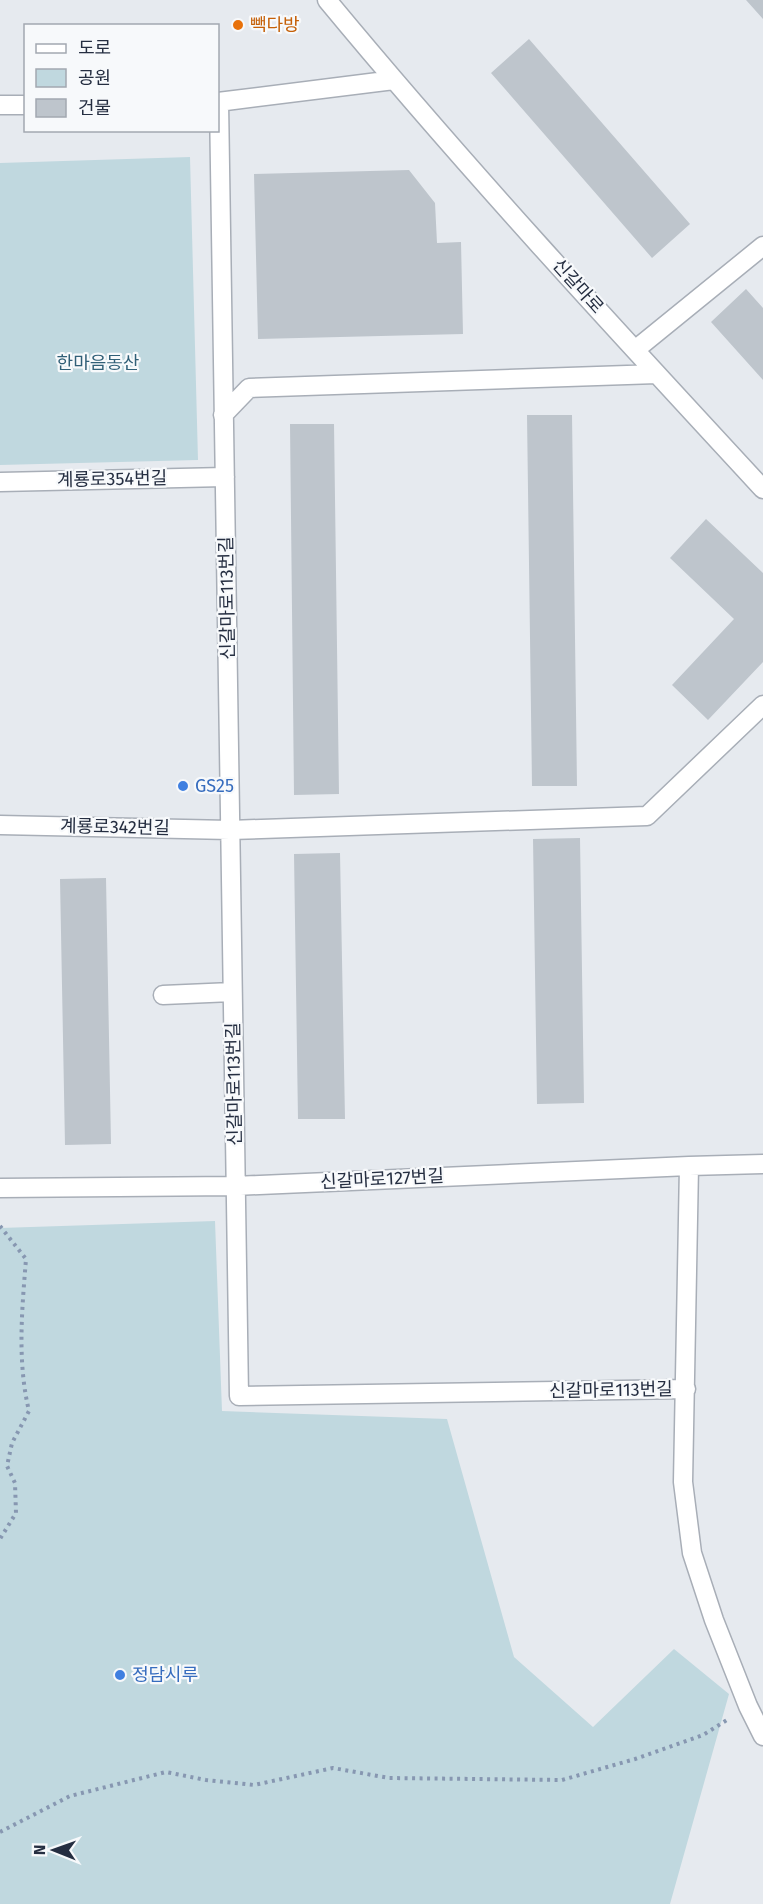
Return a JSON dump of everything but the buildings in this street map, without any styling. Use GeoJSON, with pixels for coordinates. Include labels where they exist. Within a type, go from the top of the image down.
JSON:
{"type":"FeatureCollection","features":[{"type":"Feature","properties":{"kind":"street","name":"신갈마로"},"geometry":{"type":"LineString","coordinates":[[327,0],[394,80],[635,350],[763,489]]}},
{"type":"Feature","properties":{"kind":"street"},"geometry":{"type":"LineString","coordinates":[[219,102],[394,80]]}},
{"type":"Feature","properties":{"kind":"street"},"geometry":{"type":"LineString","coordinates":[[0,105],[24,105]]}},
{"type":"Feature","properties":{"kind":"street","name":"신갈마로113번길"},"geometry":{"type":"LineString","coordinates":[[219,132],[239,1396],[686,1389],[689,1166]]}},
{"type":"Feature","properties":{"kind":"street"},"geometry":{"type":"LineString","coordinates":[[635,350],[763,246]]}},
{"type":"Feature","properties":{"kind":"street"},"geometry":{"type":"LineString","coordinates":[[224,415],[249,388],[657,374]]}},
{"type":"Feature","properties":{"kind":"street","name":"계룡로354번길"},"geometry":{"type":"LineString","coordinates":[[0,482],[225,477]]}},
{"type":"Feature","properties":{"kind":"street","name":"계룡로342번길"},"geometry":{"type":"LineString","coordinates":[[0,825],[230,830],[647,816],[763,705]]}},
{"type":"Feature","properties":{"kind":"street"},"geometry":{"type":"LineString","coordinates":[[163,995],[232,992]]}},
{"type":"Feature","properties":{"kind":"street","name":"신갈마로127번길"},"geometry":{"type":"LineString","coordinates":[[0,1188],[235,1186],[763,1164]]}},
{"type":"Feature","properties":{"kind":"street"},"geometry":{"type":"LineString","coordinates":[[686,1389],[683,1482],[692,1553],[714,1620],[748,1706],[763,1736]]}},
{"type":"Feature","properties":{"kind":"path"},"geometry":{"type":"LineString","coordinates":[[0,1226],[26,1259],[21,1316],[21,1356],[24,1390],[29,1410],[12,1443],[7,1466],[15,1483],[16,1513],[0,1539]]}},
{"type":"Feature","properties":{"kind":"path"},"geometry":{"type":"LineString","coordinates":[[0,1832],[70,1796],[166,1772],[206,1780],[254,1785],[333,1768],[389,1778],[562,1780],[635,1759],[703,1735],[748,1706]]}},
{"type":"Feature","properties":{"kind":"green space","name":"한마음동산"},"geometry":{"type":"Polygon","coordinates":[[[190,157],[198,460],[0,465],[0,163],[190,157]]]}},
{"type":"Feature","properties":{"kind":"green space"},"geometry":{"type":"Polygon","coordinates":[[[215,1221],[222,1411],[447,1419],[514,1657],[593,1727],[674,1649],[729,1694],[670,1904],[0,1904],[0,1228],[215,1221]]]}},
{"type":"Feature","properties":{"kind":"place","name":"빽다방"},"geometry":{"type":"Point","coordinates":[238,25]}},
{"type":"Feature","properties":{"kind":"place","name":"GS25"},"geometry":{"type":"Point","coordinates":[183,786]}},
{"type":"Feature","properties":{"kind":"place","name":"정담시루"},"geometry":{"type":"Point","coordinates":[120,1675]}}]}
